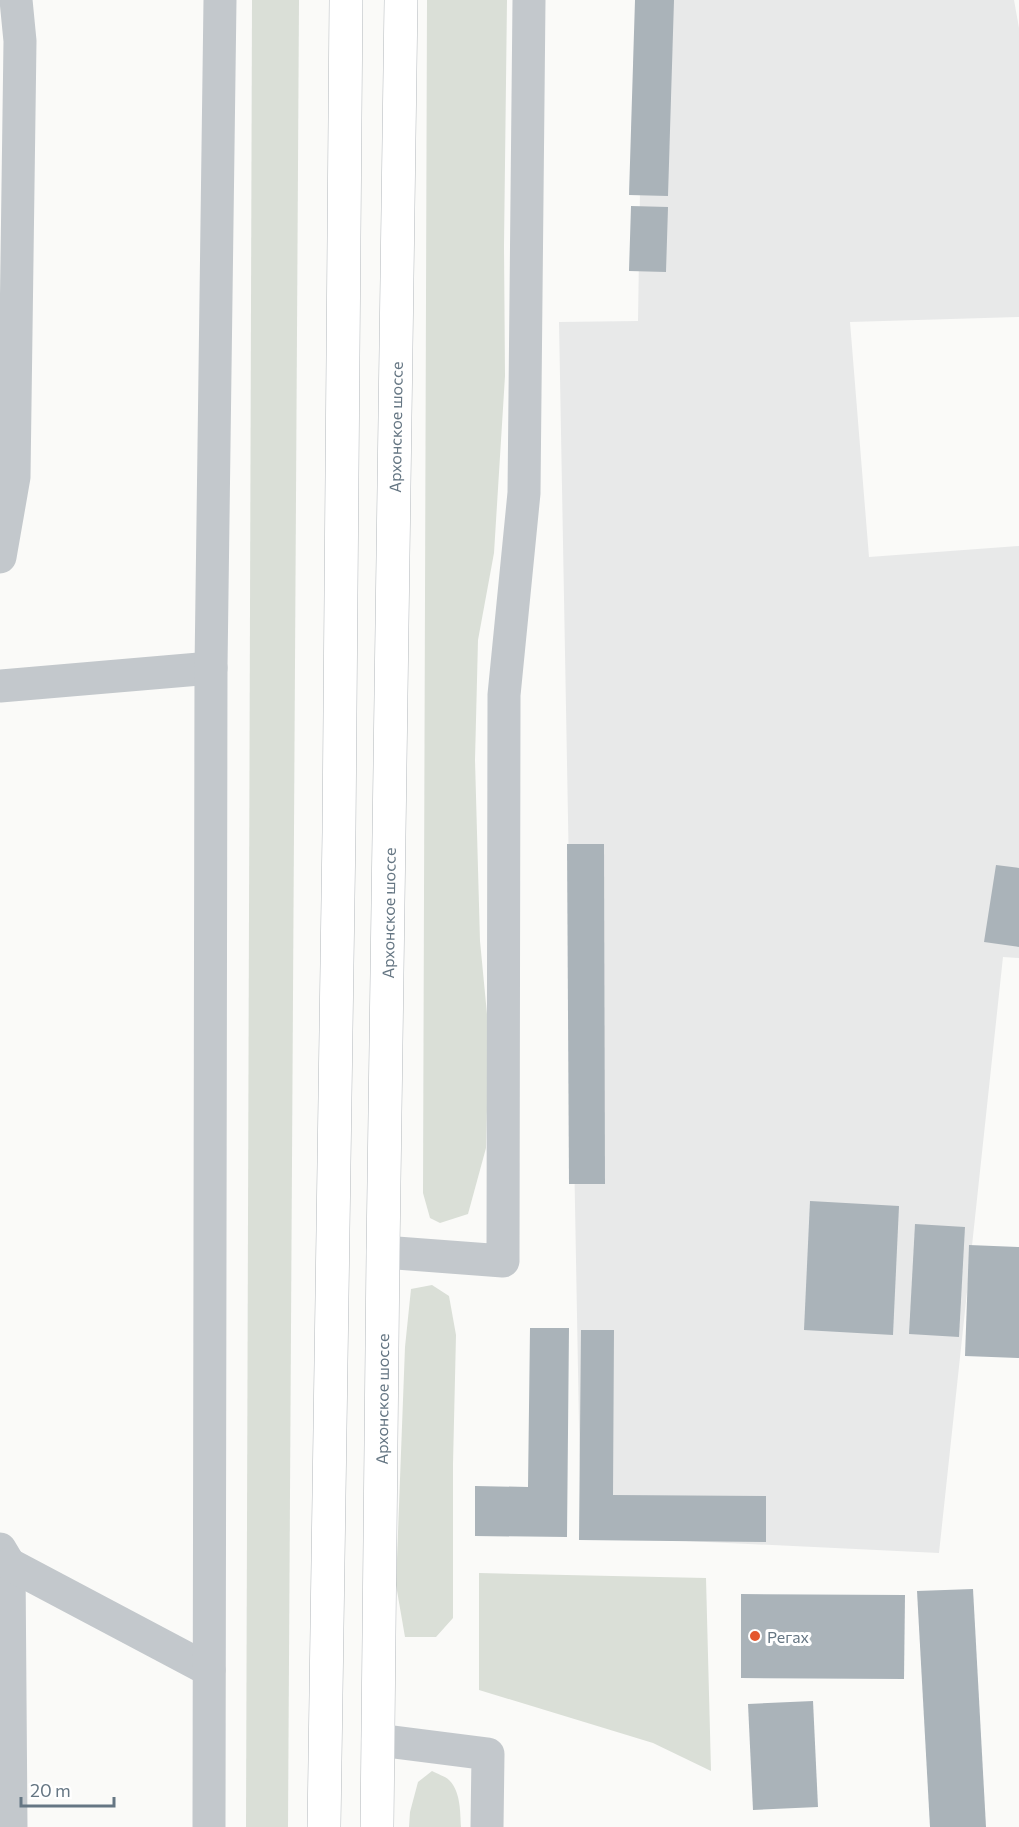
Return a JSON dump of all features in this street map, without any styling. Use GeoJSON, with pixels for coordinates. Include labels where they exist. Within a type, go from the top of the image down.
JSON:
{"type":"FeatureCollection","features":[{"type":"Feature","properties":{"kind":"highway"},"geometry":{"type":"LineString","coordinates":[[324,1827],[340,820],[346,0]]}},
{"type":"Feature","properties":{"kind":"highway","name":"Архонское шоссе"},"geometry":{"type":"LineString","coordinates":[[377,1827],[401,0]]}},
{"type":"Feature","properties":{"kind":"street"},"geometry":{"type":"LineString","coordinates":[[0,557],[14,477],[9,97],[20,41],[16,0]]}},
{"type":"Feature","properties":{"kind":"street"},"geometry":{"type":"LineString","coordinates":[[209,1827],[212,668],[220,0]]}},
{"type":"Feature","properties":{"kind":"street"},"geometry":{"type":"LineString","coordinates":[[383,1252],[504,1261],[504,695],[524,493],[529,0]]}},
{"type":"Feature","properties":{"kind":"street"},"geometry":{"type":"LineString","coordinates":[[0,686],[212,668]]}},
{"type":"Feature","properties":{"kind":"street"},"geometry":{"type":"LineString","coordinates":[[5,1557],[209,1670]]}},
{"type":"Feature","properties":{"kind":"street"},"geometry":{"type":"LineString","coordinates":[[5,1557],[11,1827]]}},
{"type":"Feature","properties":{"kind":"street"},"geometry":{"type":"LineString","coordinates":[[378,1740],[488,1754],[487,1827]]}},
{"type":"Feature","properties":{"kind":"shaded area"},"geometry":{"type":"Polygon","coordinates":[[[252,0],[299,0],[288,1827],[246,1827],[252,0]]]}},
{"type":"Feature","properties":{"kind":"shaded area"},"geometry":{"type":"Polygon","coordinates":[[[427,0],[507,0],[505,376],[494,553],[478,640],[475,760],[480,941],[489,1035],[486,1148],[468,1214],[440,1223],[430,1218],[423,1193],[427,0]]]}},
{"type":"Feature","properties":{"kind":"shaded area"},"geometry":{"type":"Polygon","coordinates":[[[643,0],[1014,0],[1019,28],[1019,317],[850,322],[869,557],[1019,546],[1019,958],[1003,957],[939,1553],[581,1536],[559,322],[638,321],[643,0]]]}},
{"type":"Feature","properties":{"kind":"shaded area"},"geometry":{"type":"Polygon","coordinates":[[[432,1285],[449,1296],[456,1335],[453,1618],[436,1637],[405,1637],[396,1585],[405,1347],[411,1289],[432,1285]]]}},
{"type":"Feature","properties":{"kind":"shaded area"},"geometry":{"type":"Polygon","coordinates":[[[479,1573],[706,1578],[711,1771],[653,1743],[479,1690],[479,1573]]]}},
{"type":"Feature","properties":{"kind":"shaded area"},"geometry":{"type":"Polygon","coordinates":[[[432,1771],[447,1779],[456,1790],[461,1827],[409,1827],[410,1812],[418,1782],[432,1771]]]}},
{"type":"Feature","properties":{"kind":"building"},"geometry":{"type":"Polygon","coordinates":[[[635,0],[674,0],[668,196],[629,195],[635,0]]]}},
{"type":"Feature","properties":{"kind":"building"},"geometry":{"type":"Polygon","coordinates":[[[631,206],[668,207],[666,272],[629,271],[631,206]]]}},
{"type":"Feature","properties":{"kind":"building"},"geometry":{"type":"Polygon","coordinates":[[[567,844],[604,844],[605,1184],[569,1184],[567,844]]]}},
{"type":"Feature","properties":{"kind":"building"},"geometry":{"type":"Polygon","coordinates":[[[996,865],[1019,868],[1019,947],[984,942],[996,865]]]}},
{"type":"Feature","properties":{"kind":"building"},"geometry":{"type":"Polygon","coordinates":[[[810,1201],[899,1206],[893,1335],[804,1330],[810,1201]]]}},
{"type":"Feature","properties":{"kind":"building"},"geometry":{"type":"Polygon","coordinates":[[[915,1224],[965,1227],[959,1337],[909,1334],[915,1224]]]}},
{"type":"Feature","properties":{"kind":"building"},"geometry":{"type":"Polygon","coordinates":[[[969,1245],[1019,1247],[1019,1358],[965,1356],[969,1245]]]}},
{"type":"Feature","properties":{"kind":"building"},"geometry":{"type":"Polygon","coordinates":[[[530,1328],[569,1328],[567,1537],[475,1536],[475,1486],[528,1487],[530,1328]]]}},
{"type":"Feature","properties":{"kind":"building"},"geometry":{"type":"Polygon","coordinates":[[[581,1330],[614,1330],[613,1495],[766,1496],[766,1542],[579,1540],[581,1330]]]}},
{"type":"Feature","properties":{"kind":"building"},"geometry":{"type":"Polygon","coordinates":[[[973,1589],[986,1827],[930,1827],[917,1591],[973,1589]]]}},
{"type":"Feature","properties":{"kind":"building"},"geometry":{"type":"Polygon","coordinates":[[[741,1594],[905,1595],[904,1679],[741,1678],[741,1594]]]}},
{"type":"Feature","properties":{"kind":"building"},"geometry":{"type":"Polygon","coordinates":[[[813,1701],[818,1807],[753,1810],[748,1704],[813,1701]]]}},
{"type":"Feature","properties":{"kind":"place","name":"Регах"},"geometry":{"type":"Point","coordinates":[755,1636]}}]}
